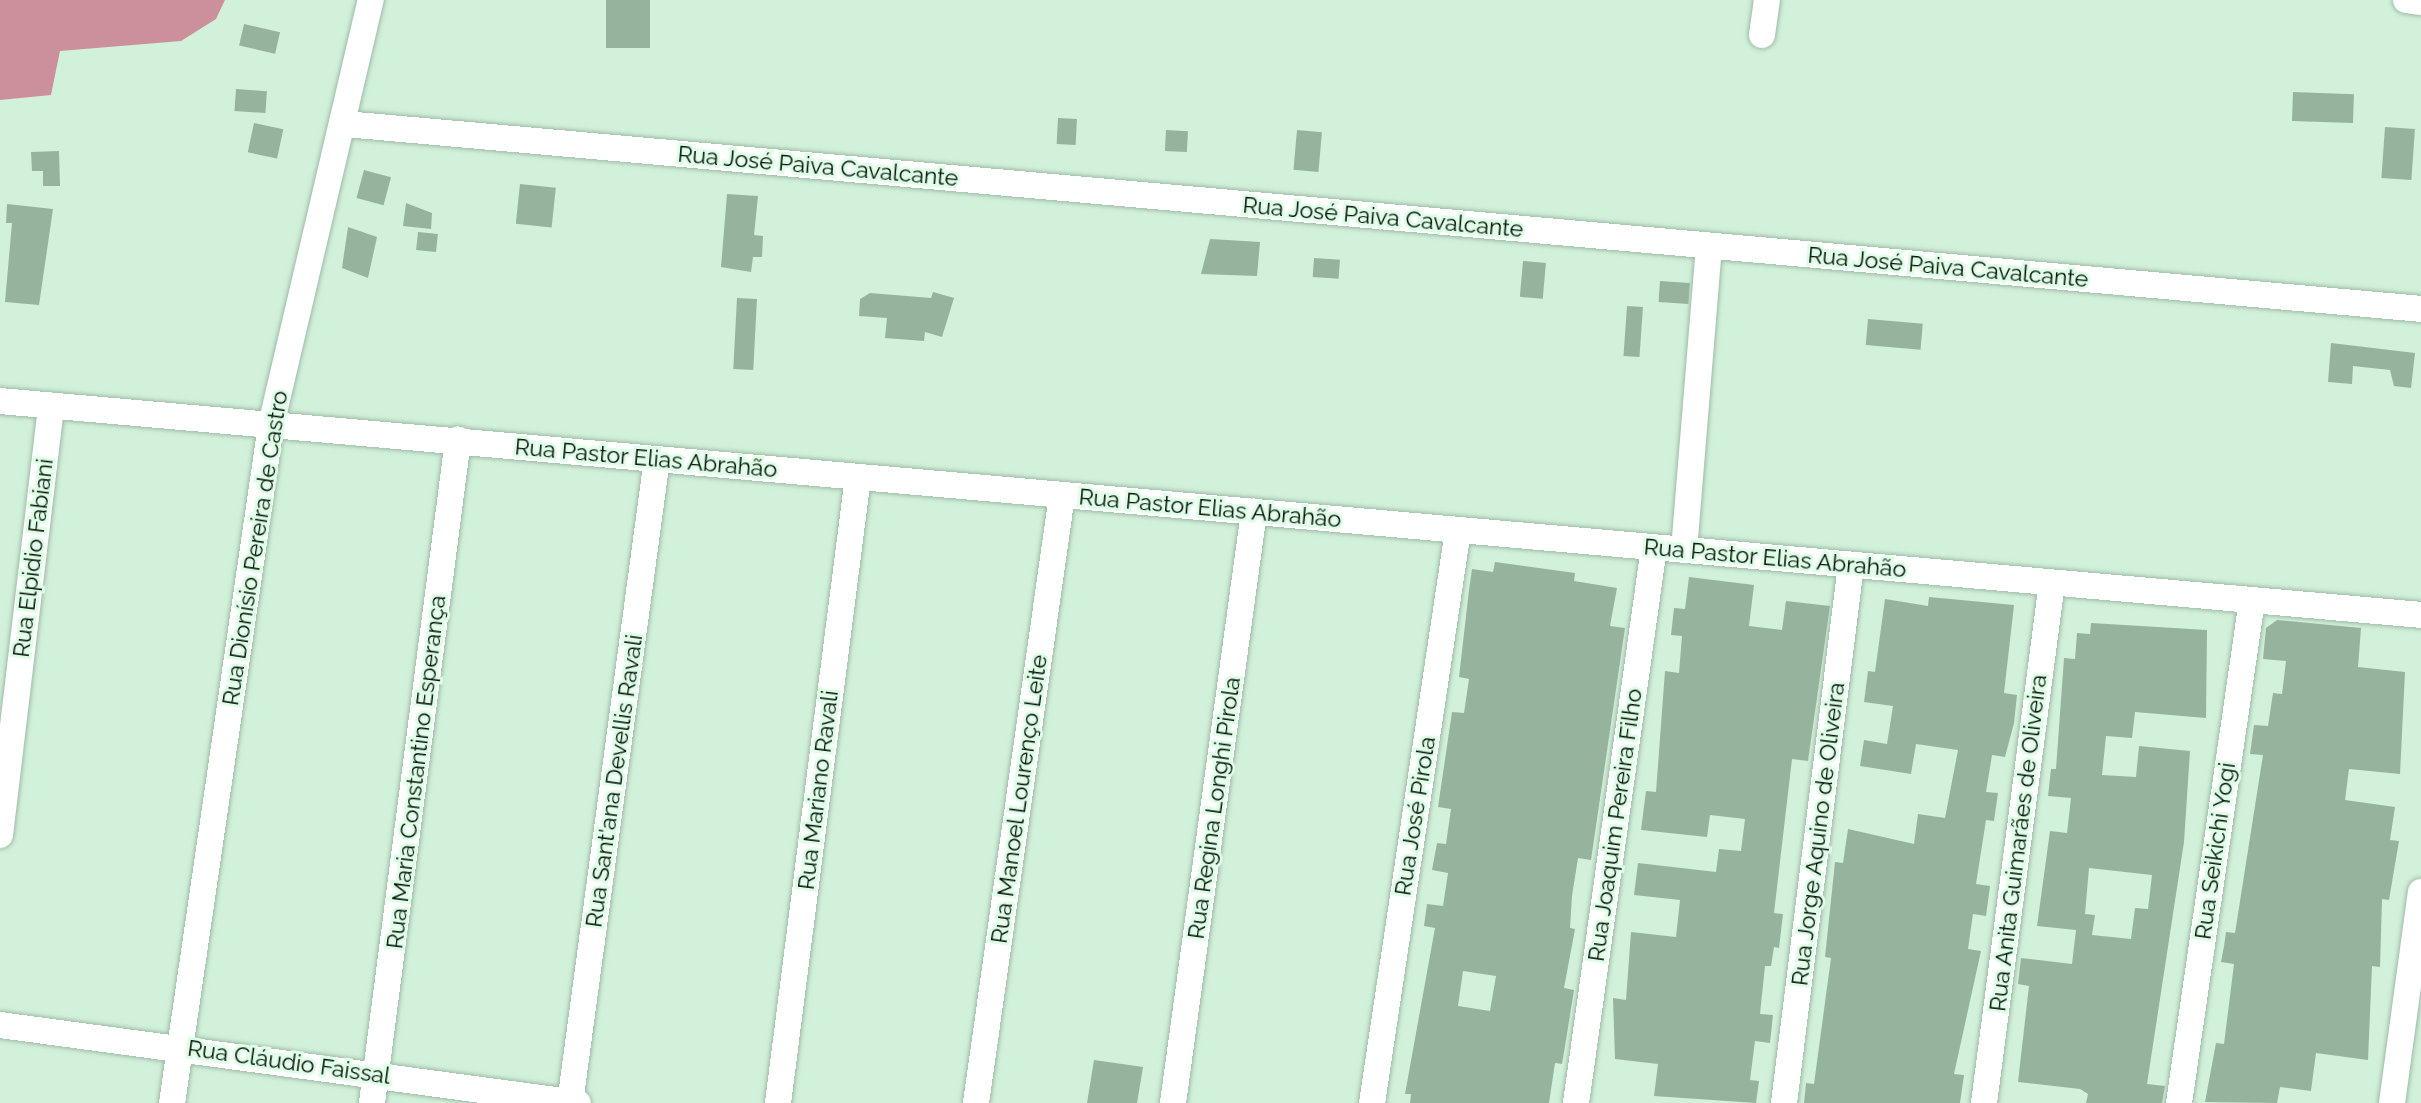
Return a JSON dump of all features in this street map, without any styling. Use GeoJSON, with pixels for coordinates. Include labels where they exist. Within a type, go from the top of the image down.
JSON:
{"type":"FeatureCollection","features":[{"type":"Feature","properties":{"kind":"street","name":"Rua Dionísio Pereira de Castro"},"geometry":{"type":"LineString","coordinates":[[172,1103],[271,425],[345,124],[371,0]]}},
{"type":"Feature","properties":{"kind":"street"},"geometry":{"type":"LineString","coordinates":[[1762,36],[1767,0]]}},
{"type":"Feature","properties":{"kind":"street"},"geometry":{"type":"LineString","coordinates":[[2406,0],[2421,2]]}},
{"type":"Feature","properties":{"kind":"street","name":"Rua José Paiva Cavalcante"},"geometry":{"type":"LineString","coordinates":[[345,124],[2421,309]]}},
{"type":"Feature","properties":{"kind":"street"},"geometry":{"type":"LineString","coordinates":[[1684,550],[1709,246]]}},
{"type":"Feature","properties":{"kind":"street","name":"Rua Pastor Elias Abrahão"},"geometry":{"type":"LineString","coordinates":[[0,401],[2421,615]]}},
{"type":"Feature","properties":{"kind":"street","name":"Rua Elpidio Fabiani"},"geometry":{"type":"LineString","coordinates":[[0,835],[51,406]]}},
{"type":"Feature","properties":{"kind":"street","name":"Rua Maria Constantino Esperança"},"geometry":{"type":"LineString","coordinates":[[372,1103],[458,440]]}},
{"type":"Feature","properties":{"kind":"street","name":"Rua Sant'ana Devellis Ravali"},"geometry":{"type":"LineString","coordinates":[[573,1103],[657,459]]}},
{"type":"Feature","properties":{"kind":"street","name":"Rua Mariano Ravali"},"geometry":{"type":"LineString","coordinates":[[778,1103],[858,477]]}},
{"type":"Feature","properties":{"kind":"street","name":"Rua Manoel Lourenço Leite"},"geometry":{"type":"LineString","coordinates":[[976,1103],[1062,495]]}},
{"type":"Feature","properties":{"kind":"street","name":"Rua Regina Longhi Pirola"},"geometry":{"type":"LineString","coordinates":[[1173,1103],[1255,512]]}},
{"type":"Feature","properties":{"kind":"street","name":"Rua José Pirola"},"geometry":{"type":"LineString","coordinates":[[1372,1103],[1458,530]]}},
{"type":"Feature","properties":{"kind":"street","name":"Rua Joaquim Pereira Filho"},"geometry":{"type":"LineString","coordinates":[[1576,1103],[1654,547]]}},
{"type":"Feature","properties":{"kind":"street","name":"Rua Jorge Aquino de Oliveira"},"geometry":{"type":"LineString","coordinates":[[1784,1103],[1852,565]]}},
{"type":"Feature","properties":{"kind":"street","name":"Rua Anita Guimarães de Oliveira"},"geometry":{"type":"LineString","coordinates":[[1984,1103],[2052,583]]}},
{"type":"Feature","properties":{"kind":"street","name":"Rua Seikichi Yogi"},"geometry":{"type":"LineString","coordinates":[[2179,1103],[2252,600]]}},
{"type":"Feature","properties":{"kind":"street"},"geometry":{"type":"LineString","coordinates":[[2392,1103],[2421,892]]}},
{"type":"Feature","properties":{"kind":"street","name":"Rua Cláudio Faissal"},"geometry":{"type":"LineString","coordinates":[[0,1025],[179,1047],[573,1103]]}},
{"type":"Feature","properties":{"kind":"shaded area"},"geometry":{"type":"Polygon","coordinates":[[[0,0],[225,0],[216,19],[181,41],[60,51],[51,95],[0,100],[0,0]]]}},
{"type":"Feature","properties":{"kind":"building"},"geometry":{"type":"Polygon","coordinates":[[[606,0],[650,0],[650,48],[606,48],[606,0]]]}},
{"type":"Feature","properties":{"kind":"building"},"geometry":{"type":"Polygon","coordinates":[[[244,24],[280,32],[275,54],[239,45],[244,24]]]}},
{"type":"Feature","properties":{"kind":"building"},"geometry":{"type":"Polygon","coordinates":[[[236,89],[267,91],[265,113],[234,111],[236,89]]]}},
{"type":"Feature","properties":{"kind":"building"},"geometry":{"type":"Polygon","coordinates":[[[2293,92],[2354,94],[2353,123],[2292,121],[2293,92]]]}},
{"type":"Feature","properties":{"kind":"building"},"geometry":{"type":"Polygon","coordinates":[[[1058,118],[1077,119],[1076,145],[1057,144],[1058,118]]]}},
{"type":"Feature","properties":{"kind":"building"},"geometry":{"type":"Polygon","coordinates":[[[254,123],[283,129],[277,159],[248,152],[254,123]]]}},
{"type":"Feature","properties":{"kind":"building"},"geometry":{"type":"Polygon","coordinates":[[[2385,127],[2415,129],[2411,180],[2381,178],[2385,127]]]}},
{"type":"Feature","properties":{"kind":"building"},"geometry":{"type":"Polygon","coordinates":[[[1166,130],[1188,131],[1187,152],[1165,151],[1166,130]]]}},
{"type":"Feature","properties":{"kind":"building"},"geometry":{"type":"Polygon","coordinates":[[[1297,130],[1322,132],[1318,172],[1294,170],[1297,130]]]}},
{"type":"Feature","properties":{"kind":"building"},"geometry":{"type":"Polygon","coordinates":[[[59,151],[60,186],[43,186],[43,171],[32,171],[31,152],[59,151]]]}},
{"type":"Feature","properties":{"kind":"building"},"geometry":{"type":"Polygon","coordinates":[[[364,170],[391,177],[384,205],[356,198],[364,170]]]}},
{"type":"Feature","properties":{"kind":"building"},"geometry":{"type":"Polygon","coordinates":[[[520,184],[556,188],[552,228],[516,224],[520,184]]]}},
{"type":"Feature","properties":{"kind":"building"},"geometry":{"type":"Polygon","coordinates":[[[727,194],[758,196],[754,235],[763,236],[762,257],[753,257],[751,272],[721,267],[727,194]]]}},
{"type":"Feature","properties":{"kind":"building"},"geometry":{"type":"Polygon","coordinates":[[[406,203],[432,213],[431,229],[403,226],[406,203]]]}},
{"type":"Feature","properties":{"kind":"building"},"geometry":{"type":"Polygon","coordinates":[[[7,204],[53,209],[39,305],[5,302],[12,223],[6,223],[7,204]]]}},
{"type":"Feature","properties":{"kind":"building"},"geometry":{"type":"Polygon","coordinates":[[[348,227],[377,237],[368,278],[342,268],[348,227]]]}},
{"type":"Feature","properties":{"kind":"building"},"geometry":{"type":"Polygon","coordinates":[[[418,232],[438,234],[436,252],[416,250],[418,232]]]}},
{"type":"Feature","properties":{"kind":"building"},"geometry":{"type":"Polygon","coordinates":[[[1210,239],[1260,242],[1257,276],[1201,274],[1210,239]]]}},
{"type":"Feature","properties":{"kind":"building"},"geometry":{"type":"Polygon","coordinates":[[[1314,258],[1340,260],[1339,279],[1313,277],[1314,258]]]}},
{"type":"Feature","properties":{"kind":"building"},"geometry":{"type":"Polygon","coordinates":[[[1523,261],[1546,263],[1543,299],[1520,297],[1523,261]]]}},
{"type":"Feature","properties":{"kind":"building"},"geometry":{"type":"Polygon","coordinates":[[[1660,281],[1690,283],[1688,304],[1659,302],[1660,281]]]}},
{"type":"Feature","properties":{"kind":"building"},"geometry":{"type":"Polygon","coordinates":[[[933,292],[954,298],[942,337],[925,332],[924,341],[885,338],[887,318],[859,316],[860,299],[870,293],[931,298],[933,292]]]}},
{"type":"Feature","properties":{"kind":"building"},"geometry":{"type":"Polygon","coordinates":[[[737,298],[757,299],[753,370],[733,369],[737,298]]]}},
{"type":"Feature","properties":{"kind":"building"},"geometry":{"type":"Polygon","coordinates":[[[1627,306],[1643,307],[1639,357],[1624,356],[1627,306]]]}},
{"type":"Feature","properties":{"kind":"building"},"geometry":{"type":"Polygon","coordinates":[[[1868,319],[1923,324],[1921,350],[1866,345],[1868,319]]]}},
{"type":"Feature","properties":{"kind":"building"},"geometry":{"type":"Polygon","coordinates":[[[2331,343],[2415,353],[2411,388],[2394,386],[2390,370],[2353,366],[2352,384],[2328,382],[2331,343]]]}},
{"type":"Feature","properties":{"kind":"building"},"geometry":{"type":"Polygon","coordinates":[[[1495,562],[1575,573],[1574,581],[1617,588],[1610,626],[1625,628],[1591,860],[1578,858],[1572,896],[1570,928],[1575,929],[1564,988],[1574,990],[1562,1064],[1555,1063],[1549,1103],[1410,1103],[1411,1094],[1405,1094],[1435,928],[1424,926],[1427,904],[1443,906],[1448,873],[1432,870],[1437,843],[1446,844],[1451,809],[1438,807],[1452,712],[1464,713],[1469,679],[1459,677],[1472,569],[1493,572],[1495,562]],[[1463,971],[1458,1006],[1490,1011],[1496,976],[1463,971]]]}},
{"type":"Feature","properties":{"kind":"building"},"geometry":{"type":"Polygon","coordinates":[[[1689,577],[1754,585],[1749,626],[1782,630],[1786,601],[1830,606],[1808,761],[1792,759],[1774,913],[1783,914],[1779,948],[1774,947],[1771,966],[1765,966],[1760,1014],[1773,1015],[1770,1043],[1755,1041],[1750,1080],[1759,1081],[1756,1103],[1654,1096],[1658,1064],[1615,1059],[1613,998],[1626,1000],[1631,932],[1676,937],[1680,900],[1634,895],[1638,863],[1716,872],[1719,849],[1741,851],[1745,819],[1710,815],[1707,837],[1641,830],[1646,791],[1656,792],[1665,671],[1679,673],[1682,636],[1671,635],[1674,608],[1685,609],[1689,577]]]}},
{"type":"Feature","properties":{"kind":"building"},"geometry":{"type":"Polygon","coordinates":[[[1929,597],[2014,605],[2004,693],[2017,695],[2014,723],[2005,757],[1992,755],[1986,792],[1998,793],[1994,821],[1986,820],[1976,884],[1990,886],[1986,916],[1973,914],[1968,949],[1981,951],[1954,1074],[1964,1075],[1960,1103],[1804,1103],[1806,1083],[1814,1084],[1831,958],[1825,957],[1835,862],[1843,863],[1848,829],[1914,844],[1918,814],[1945,818],[1958,750],[1916,744],[1911,774],[1860,766],[1864,740],[1887,744],[1893,706],[1864,702],[1868,671],[1875,672],[1885,599],[1928,606],[1929,597]]]}},
{"type":"Feature","properties":{"kind":"building"},"geometry":{"type":"Polygon","coordinates":[[[2277,620],[2361,628],[2358,667],[2405,672],[2400,774],[2349,769],[2345,800],[2395,807],[2390,840],[2399,841],[2389,900],[2382,899],[2380,967],[2372,966],[2368,1060],[2316,1053],[2311,1091],[2280,1087],[2277,1103],[2205,1102],[2216,1043],[2224,1044],[2234,964],[2221,962],[2226,932],[2235,933],[2263,755],[2250,754],[2254,725],[2268,726],[2273,693],[2282,694],[2286,661],[2263,659],[2266,628],[2277,620]]]}},
{"type":"Feature","properties":{"kind":"building"},"geometry":{"type":"Polygon","coordinates":[[[2091,623],[2207,630],[2206,718],[2135,712],[2132,738],[2106,736],[2102,775],[2136,777],[2139,746],[2190,751],[2184,842],[2147,1084],[2165,1086],[2162,1103],[2086,1103],[2088,1094],[2080,1089],[2018,1082],[2029,986],[2018,984],[2021,958],[2072,964],[2076,930],[2037,926],[2050,831],[2067,833],[2071,798],[2048,796],[2051,769],[2056,769],[2064,658],[2075,659],[2077,633],[2090,634],[2091,623]],[[2089,868],[2085,914],[2095,915],[2092,935],[2131,939],[2135,908],[2148,909],[2152,875],[2089,868]]]}},
{"type":"Feature","properties":{"kind":"building"},"geometry":{"type":"Polygon","coordinates":[[[1094,1060],[1143,1067],[1137,1103],[1087,1103],[1094,1060]]]}}]}
